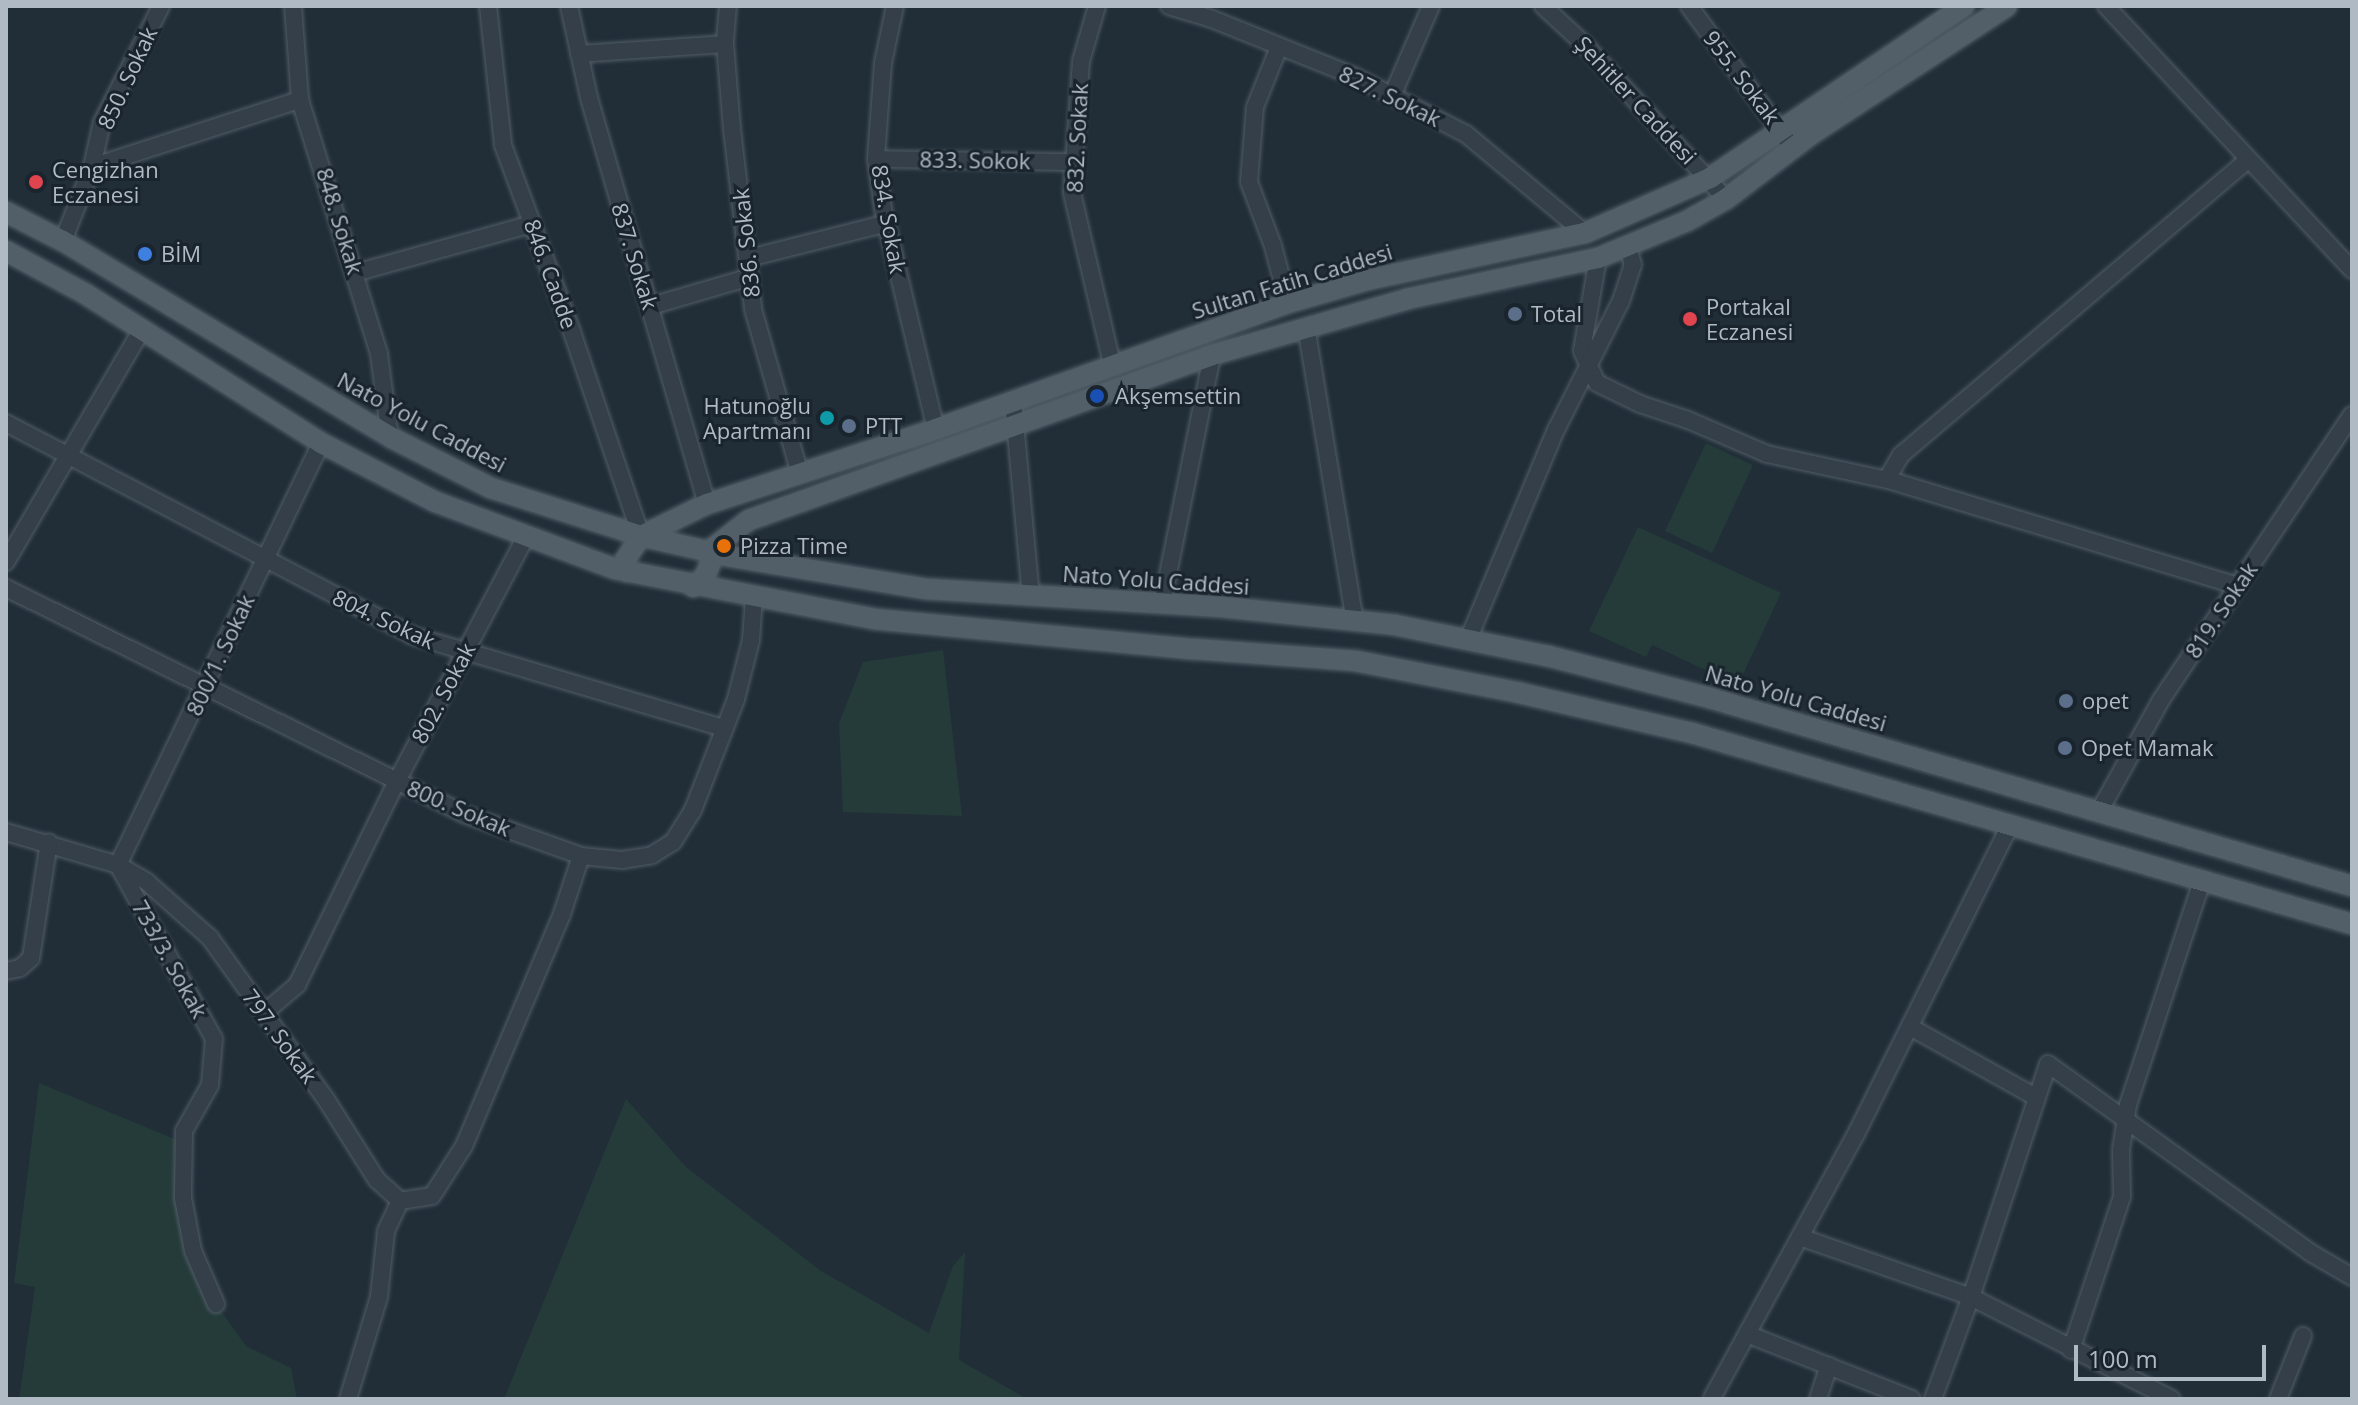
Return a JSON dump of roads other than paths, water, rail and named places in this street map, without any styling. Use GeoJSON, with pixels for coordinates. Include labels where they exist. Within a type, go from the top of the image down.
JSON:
{"type":"FeatureCollection","features":[{"type":"Feature","properties":{"kind":"main road","name":"Sultan Fatih Caddesi"},"geometry":{"type":"LineString","coordinates":[[641,536],[707,504],[936,429],[1112,363],[1288,303],[1367,280],[1585,233],[1710,178],[1964,6]]}},
{"type":"Feature","properties":{"kind":"main road"},"geometry":{"type":"LineString","coordinates":[[693,587],[705,576],[711,562],[708,552],[749,520],[1212,355],[1407,299],[1598,258],[1687,221],[1726,199],[1793,149],[2007,6]]}},
{"type":"Feature","properties":{"kind":"main road","name":"Nato Yolu Caddesi"},"geometry":{"type":"LineString","coordinates":[[6,212],[63,241],[390,437],[491,488],[641,536],[708,552],[927,589],[1162,604],[1355,621],[1548,656],[1710,698],[2352,886]]}},
{"type":"Feature","properties":{"kind":"main road"},"geometry":{"type":"LineString","coordinates":[[6,251],[84,293],[321,443],[436,502],[627,572],[693,587],[888,620],[1356,661],[1520,693],[1692,733],[2352,924]]}},
{"type":"Feature","properties":{"kind":"main road"},"geometry":{"type":"LineString","coordinates":[[627,572],[625,560],[641,536]]}},
{"type":"Feature","properties":{"kind":"street","name":"850. Sokak"},"geometry":{"type":"LineString","coordinates":[[63,241],[92,167],[102,122],[161,6]]}},
{"type":"Feature","properties":{"kind":"street","name":"848. Sokak"},"geometry":{"type":"LineString","coordinates":[[293,6],[300,100],[379,354],[390,437]]}},
{"type":"Feature","properties":{"kind":"street","name":"846. Cadde"},"geometry":{"type":"LineString","coordinates":[[488,6],[503,145],[641,536]]}},
{"type":"Feature","properties":{"kind":"street","name":"837. Sokak"},"geometry":{"type":"LineString","coordinates":[[569,6],[593,112],[707,504]]}},
{"type":"Feature","properties":{"kind":"street","name":"836. Sokak"},"geometry":{"type":"LineString","coordinates":[[728,6],[725,44],[753,309],[800,474]]}},
{"type":"Feature","properties":{"kind":"street","name":"834. Sokak"},"geometry":{"type":"LineString","coordinates":[[895,6],[883,63],[876,159],[887,223],[936,429]]}},
{"type":"Feature","properties":{"kind":"street","name":"832. Sokak"},"geometry":{"type":"LineString","coordinates":[[1097,6],[1081,61],[1072,193],[1112,363]]}},
{"type":"Feature","properties":{"kind":"street"},"geometry":{"type":"LineString","coordinates":[[1392,96],[1431,6]]}},
{"type":"Feature","properties":{"kind":"street","name":"Şehitler Caddesi"},"geometry":{"type":"LineString","coordinates":[[1543,6],[1583,43],[1726,199]]}},
{"type":"Feature","properties":{"kind":"street","name":"955. Sokak"},"geometry":{"type":"LineString","coordinates":[[1689,6],[1793,149]]}},
{"type":"Feature","properties":{"kind":"street"},"geometry":{"type":"LineString","coordinates":[[2106,6],[2247,161],[2352,270]]}},
{"type":"Feature","properties":{"kind":"street","name":"827. Sokak"},"geometry":{"type":"LineString","coordinates":[[1174,7],[1279,47],[1392,96],[1466,134],[1585,233]]}},
{"type":"Feature","properties":{"kind":"street"},"geometry":{"type":"LineString","coordinates":[[579,54],[725,44]]}},
{"type":"Feature","properties":{"kind":"street"},"geometry":{"type":"LineString","coordinates":[[1279,47],[1255,107],[1249,182],[1273,246],[1288,303]]}},
{"type":"Feature","properties":{"kind":"street"},"geometry":{"type":"LineString","coordinates":[[92,167],[300,100]]}},
{"type":"Feature","properties":{"kind":"street","name":"833. Sokok"},"geometry":{"type":"LineString","coordinates":[[876,159],[1074,162]]}},
{"type":"Feature","properties":{"kind":"street"},"geometry":{"type":"LineString","coordinates":[[1887,479],[1901,455],[2247,161]]}},
{"type":"Feature","properties":{"kind":"street"},"geometry":{"type":"LineString","coordinates":[[749,258],[887,223]]}},
{"type":"Feature","properties":{"kind":"street"},"geometry":{"type":"LineString","coordinates":[[355,273],[532,224]]}},
{"type":"Feature","properties":{"kind":"street"},"geometry":{"type":"LineString","coordinates":[[1468,640],[1556,430],[1621,301],[1633,265],[1628,246]]}},
{"type":"Feature","properties":{"kind":"street"},"geometry":{"type":"LineString","coordinates":[[1598,258],[1582,351],[1597,383],[1640,404],[1688,420],[1767,454],[1887,479],[2237,586]]}},
{"type":"Feature","properties":{"kind":"street"},"geometry":{"type":"LineString","coordinates":[[651,306],[750,277]]}},
{"type":"Feature","properties":{"kind":"street"},"geometry":{"type":"LineString","coordinates":[[1306,326],[1355,621]]}},
{"type":"Feature","properties":{"kind":"street"},"geometry":{"type":"LineString","coordinates":[[6,562],[141,331]]}},
{"type":"Feature","properties":{"kind":"street"},"geometry":{"type":"LineString","coordinates":[[1162,604],[1212,355]]}},
{"type":"Feature","properties":{"kind":"street"},"geometry":{"type":"LineString","coordinates":[[1013,400],[1031,596]]}},
{"type":"Feature","properties":{"kind":"street","name":"819. Sokak"},"geometry":{"type":"LineString","coordinates":[[2100,810],[2161,700],[2352,415]]}},
{"type":"Feature","properties":{"kind":"street","name":"804. Sokak"},"geometry":{"type":"LineString","coordinates":[[6,423],[264,562],[411,635],[723,728]]}},
{"type":"Feature","properties":{"kind":"street","name":"800/1. Sokak"},"geometry":{"type":"LineString","coordinates":[[118,865],[321,443]]}},
{"type":"Feature","properties":{"kind":"street","name":"802. Sokak"},"geometry":{"type":"LineString","coordinates":[[263,1014],[297,985],[397,781],[526,536]]}},
{"type":"Feature","properties":{"kind":"street","name":"800. Sokak"},"geometry":{"type":"LineString","coordinates":[[6,588],[464,814],[581,856],[622,860],[652,855],[673,842],[693,810],[736,699],[751,640],[754,597]]}},
{"type":"Feature","properties":{"kind":"street"},"geometry":{"type":"LineString","coordinates":[[1712,1398],[1910,1027],[2010,825]]}},
{"type":"Feature","properties":{"kind":"street"},"geometry":{"type":"LineString","coordinates":[[6,832],[49,842],[118,865]]}},
{"type":"Feature","properties":{"kind":"street"},"geometry":{"type":"LineString","coordinates":[[6,971],[20,968],[31,958],[49,842]]}},
{"type":"Feature","properties":{"kind":"street"},"geometry":{"type":"LineString","coordinates":[[348,1399],[379,1297],[386,1231],[400,1201],[432,1196],[464,1146],[562,914],[581,856]]}},
{"type":"Feature","properties":{"kind":"street","name":"797. Sokak"},"geometry":{"type":"LineString","coordinates":[[118,865],[147,882],[210,938],[345,1127],[377,1180],[400,1201]]}},
{"type":"Feature","properties":{"kind":"street","name":"733/3. Sokak"},"geometry":{"type":"LineString","coordinates":[[118,865],[214,1039],[210,1085],[184,1131],[183,1198],[193,1251],[216,1304]]}},
{"type":"Feature","properties":{"kind":"street"},"geometry":{"type":"LineString","coordinates":[[2071,1350],[2122,1197],[2125,1118],[2202,881]]}},
{"type":"Feature","properties":{"kind":"street"},"geometry":{"type":"LineString","coordinates":[[1910,1027],[2036,1097]]}},
{"type":"Feature","properties":{"kind":"street"},"geometry":{"type":"LineString","coordinates":[[1933,1399],[1971,1297],[2048,1064],[2311,1253],[2352,1277]]}},
{"type":"Feature","properties":{"kind":"street"},"geometry":{"type":"LineString","coordinates":[[1800,1237],[1971,1297],[2166,1398]]}},
{"type":"Feature","properties":{"kind":"street"},"geometry":{"type":"LineString","coordinates":[[1747,1334],[1912,1399]]}},
{"type":"Feature","properties":{"kind":"street"},"geometry":{"type":"LineString","coordinates":[[2278,1399],[2303,1336]]}},
{"type":"Feature","properties":{"kind":"street"},"geometry":{"type":"LineString","coordinates":[[1818,1399],[1829,1366]]}},
{"type":"Feature","properties":{"kind":"place","name":"Cengizhan Eczanesi"},"geometry":{"type":"Point","coordinates":[36,182]}},
{"type":"Feature","properties":{"kind":"place","name":"BİM"},"geometry":{"type":"Point","coordinates":[145,254]}},
{"type":"Feature","properties":{"kind":"place","name":"Total"},"geometry":{"type":"Point","coordinates":[1515,314]}},
{"type":"Feature","properties":{"kind":"place","name":"Portakal Eczanesi"},"geometry":{"type":"Point","coordinates":[1690,319]}},
{"type":"Feature","properties":{"kind":"place","name":"Akşemsettin"},"geometry":{"type":"Point","coordinates":[1097,396]}},
{"type":"Feature","properties":{"kind":"place","name":"Hatunoğlu Apartmanı"},"geometry":{"type":"Point","coordinates":[827,418]}},
{"type":"Feature","properties":{"kind":"place","name":"PTT"},"geometry":{"type":"Point","coordinates":[849,426]}},
{"type":"Feature","properties":{"kind":"place","name":"Pizza Time"},"geometry":{"type":"Point","coordinates":[724,546]}},
{"type":"Feature","properties":{"kind":"place","name":"opet"},"geometry":{"type":"Point","coordinates":[2066,701]}},
{"type":"Feature","properties":{"kind":"place","name":"Opet Mamak"},"geometry":{"type":"Point","coordinates":[2065,748]}}]}
